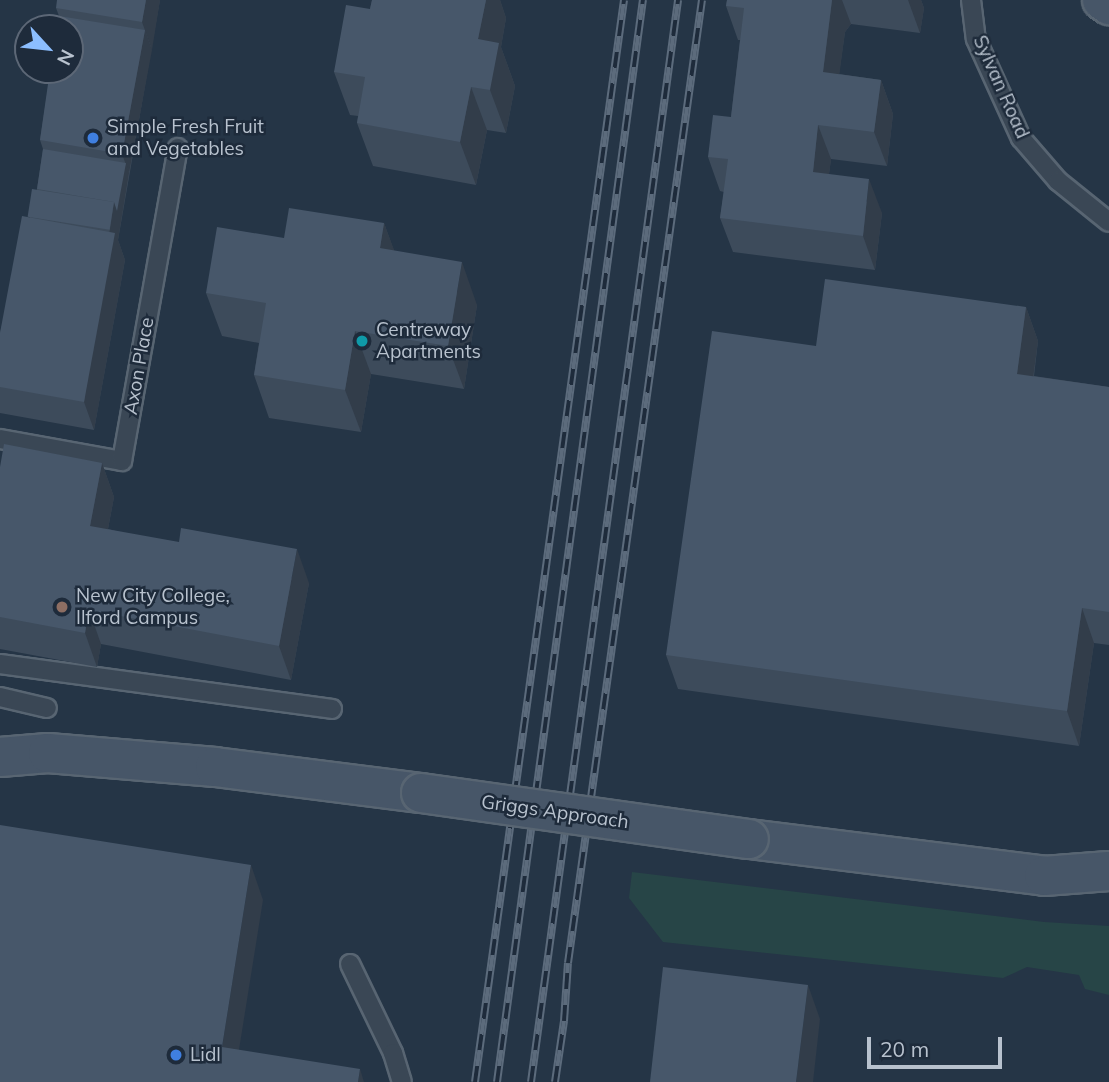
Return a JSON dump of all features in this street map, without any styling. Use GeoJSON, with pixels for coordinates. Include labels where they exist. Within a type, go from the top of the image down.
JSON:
{"type":"FeatureCollection","features":[{"type":"Feature","properties":{"kind":"street"},"geometry":{"type":"LineString","coordinates":[[1102,0],[1109,5]]}},
{"type":"Feature","properties":{"kind":"street","name":"Griggs Approach"},"geometry":{"type":"LineString","coordinates":[[0,757],[48,753],[215,766],[749,839],[1044,876],[1109,871]]}},
{"type":"Feature","properties":{"kind":"lane","name":"Sylvan Road"},"geometry":{"type":"LineString","coordinates":[[971,0],[976,40],[1021,138],[1058,181],[1109,222]]}},
{"type":"Feature","properties":{"kind":"lane","name":"Axon Place"},"geometry":{"type":"LineString","coordinates":[[0,439],[122,461],[178,148]]}},
{"type":"Feature","properties":{"kind":"lane"},"geometry":{"type":"LineString","coordinates":[[0,664],[332,709]]}},
{"type":"Feature","properties":{"kind":"lane"},"geometry":{"type":"LineString","coordinates":[[0,697],[47,708]]}},
{"type":"Feature","properties":{"kind":"lane"},"geometry":{"type":"LineString","coordinates":[[350,964],[393,1053],[402,1082]]}},
{"type":"Feature","properties":{"kind":"green space"},"geometry":{"type":"Polygon","coordinates":[[[632,872],[1044,922],[1109,926],[1109,995],[1085,989],[1079,975],[1027,967],[1003,978],[663,942],[629,898],[632,872]]]}},
{"type":"Feature","properties":{"kind":"building"},"geometry":{"type":"Polygon","coordinates":[[[57,0],[146,0],[142,22],[56,8],[57,0]]]}},
{"type":"Feature","properties":{"kind":"building"},"geometry":{"type":"Polygon","coordinates":[[[372,0],[486,0],[478,39],[499,43],[490,90],[471,87],[460,142],[357,123],[365,77],[334,72],[346,5],[370,9],[372,0]]]}},
{"type":"Feature","properties":{"kind":"building"},"geometry":{"type":"Polygon","coordinates":[[[727,0],[832,0],[823,72],[881,80],[874,132],[818,125],[813,172],[869,179],[863,236],[720,218],[728,159],[708,157],[713,115],[731,117],[744,8],[726,6],[727,0]]]}},
{"type":"Feature","properties":{"kind":"building"},"geometry":{"type":"Polygon","coordinates":[[[84,20],[145,30],[122,154],[40,140],[48,84],[84,84],[84,20]]]}},
{"type":"Feature","properties":{"kind":"building"},"geometry":{"type":"Polygon","coordinates":[[[43,149],[126,163],[117,211],[114,202],[37,189],[43,149]]]}},
{"type":"Feature","properties":{"kind":"building"},"geometry":{"type":"Polygon","coordinates":[[[32,189],[114,202],[110,230],[28,217],[32,189]]]}},
{"type":"Feature","properties":{"kind":"building"},"geometry":{"type":"Polygon","coordinates":[[[289,208],[384,223],[380,248],[462,262],[448,346],[355,331],[345,390],[254,375],[266,303],[206,293],[217,227],[284,238],[289,208]]]}},
{"type":"Feature","properties":{"kind":"building"},"geometry":{"type":"Polygon","coordinates":[[[22,216],[115,233],[84,402],[0,387],[0,333],[22,216]]]}},
{"type":"Feature","properties":{"kind":"building"},"geometry":{"type":"Polygon","coordinates":[[[825,279],[1026,307],[1017,374],[1109,387],[1109,612],[1082,608],[1067,711],[666,655],[712,331],[816,346],[825,279]]]}},
{"type":"Feature","properties":{"kind":"building"},"geometry":{"type":"Polygon","coordinates":[[[4,444],[102,463],[90,526],[179,542],[181,528],[297,549],[279,646],[89,610],[85,633],[0,617],[0,467],[4,444]]]}},
{"type":"Feature","properties":{"kind":"building"},"geometry":{"type":"Polygon","coordinates":[[[0,825],[251,865],[222,1047],[360,1069],[358,1082],[0,1082],[0,825]]]}},
{"type":"Feature","properties":{"kind":"building"},"geometry":{"type":"Polygon","coordinates":[[[663,967],[808,985],[796,1082],[650,1082],[663,967]]]}},
{"type":"Feature","properties":{"kind":"railway"},"geometry":{"type":"LineString","coordinates":[[475,1082],[624,0]]}},
{"type":"Feature","properties":{"kind":"railway"},"geometry":{"type":"LineString","coordinates":[[497,1082],[643,0]]}},
{"type":"Feature","properties":{"kind":"railway"},"geometry":{"type":"LineString","coordinates":[[531,1082],[678,0]]}},
{"type":"Feature","properties":{"kind":"railway"},"geometry":{"type":"LineString","coordinates":[[555,1082],[564,1021],[568,963],[702,0]]}},
{"type":"Feature","properties":{"kind":"place","name":"Simple Fresh Fruit and Vegetables"},"geometry":{"type":"Point","coordinates":[93,138]}},
{"type":"Feature","properties":{"kind":"place","name":"Centreway Apartments"},"geometry":{"type":"Point","coordinates":[362,341]}},
{"type":"Feature","properties":{"kind":"place","name":"New City College, Ilford Campus"},"geometry":{"type":"Point","coordinates":[62,607]}},
{"type":"Feature","properties":{"kind":"place","name":"Lidl"},"geometry":{"type":"Point","coordinates":[176,1055]}}]}
